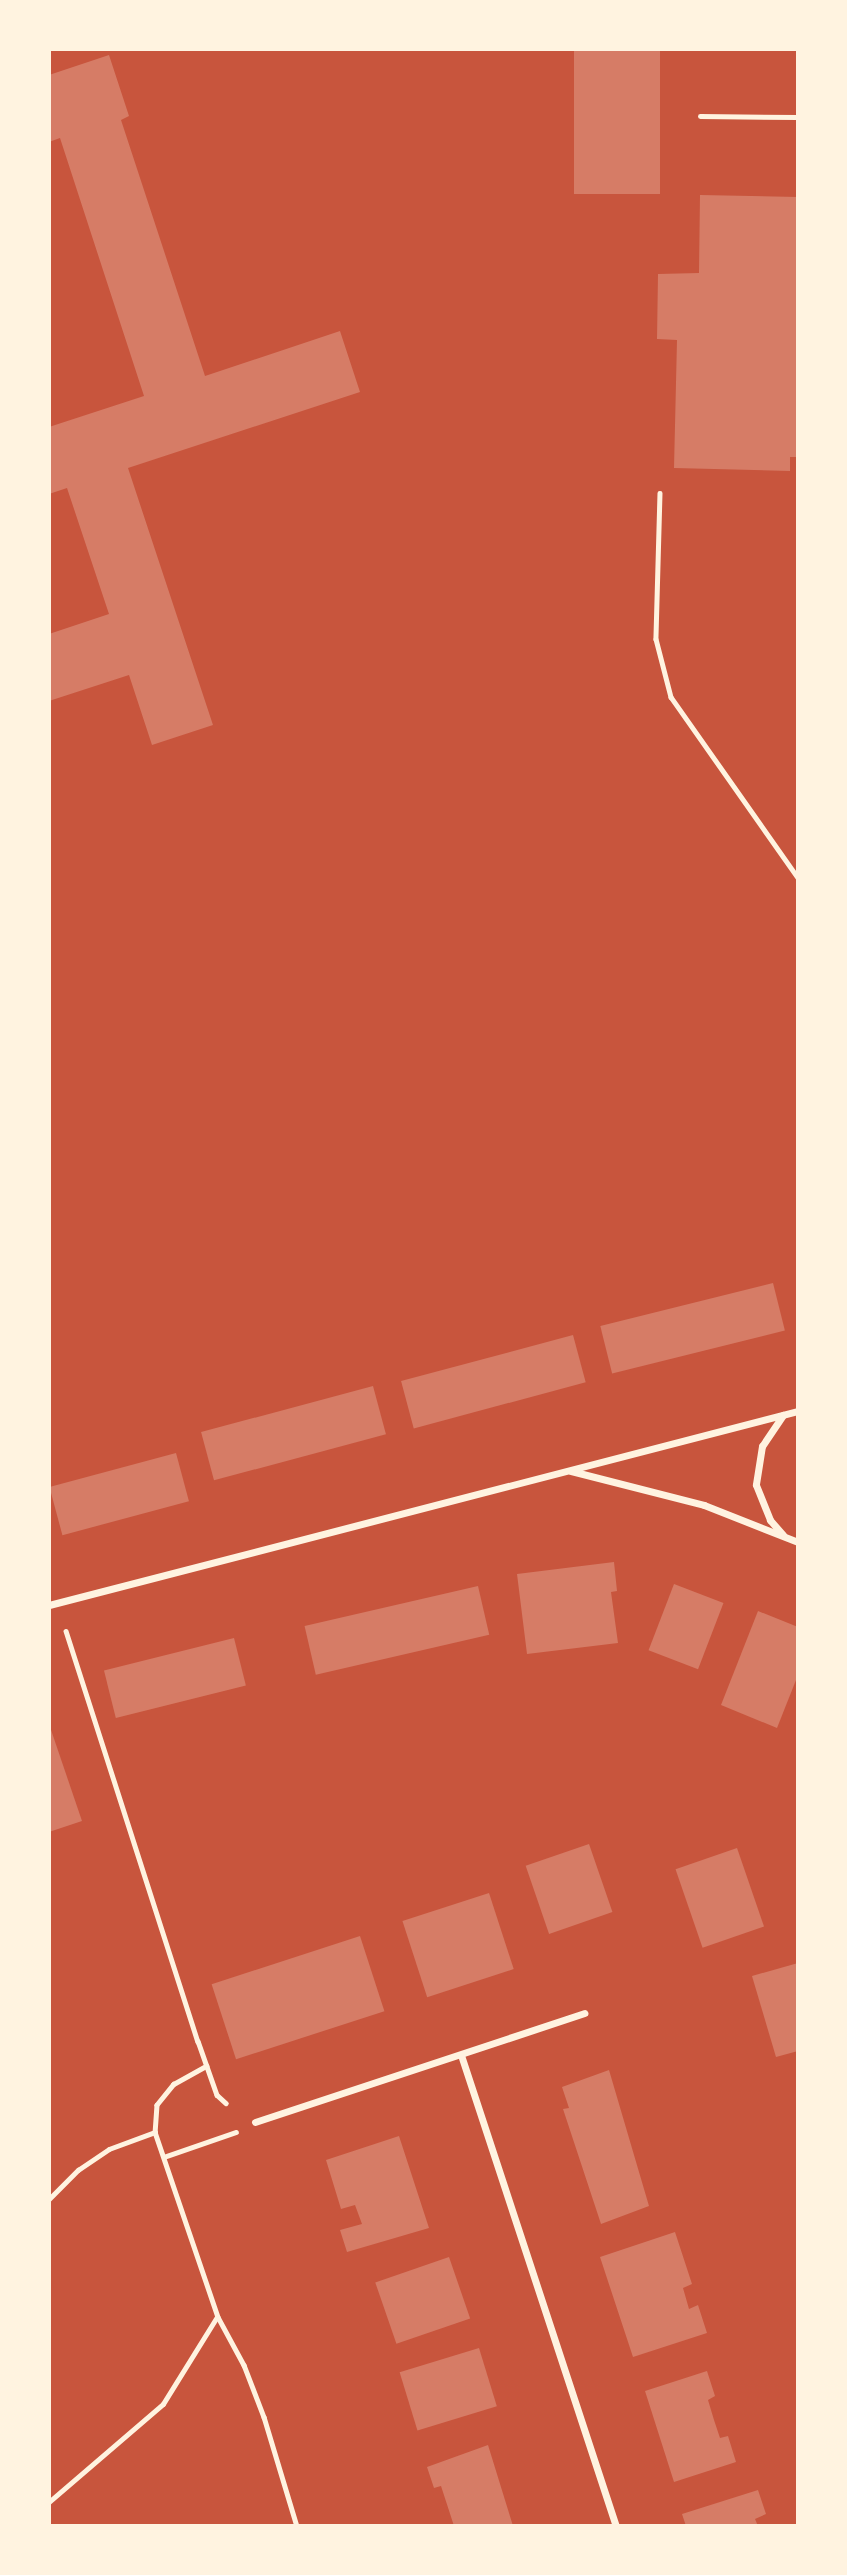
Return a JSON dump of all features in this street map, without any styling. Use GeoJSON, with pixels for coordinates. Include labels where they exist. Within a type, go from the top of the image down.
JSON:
{"type":"FeatureCollection","features":[{"type":"Feature","properties":{"kind":"street"},"geometry":{"type":"LineString","coordinates":[[49,1605],[798,1411]]}},
{"type":"Feature","properties":{"kind":"street"},"geometry":{"type":"LineString","coordinates":[[784,1415],[762,1446],[756,1485],[770,1520],[785,1538]]}},
{"type":"Feature","properties":{"kind":"street"},"geometry":{"type":"LineString","coordinates":[[567,1470],[704,1505],[798,1542]]}},
{"type":"Feature","properties":{"kind":"street"},"geometry":{"type":"LineString","coordinates":[[255,2122],[584,2013]]}},
{"type":"Feature","properties":{"kind":"street"},"geometry":{"type":"LineString","coordinates":[[461,2055],[616,2526]]}},
{"type":"Feature","properties":{"kind":"lane"},"geometry":{"type":"LineString","coordinates":[[700,116],[798,117]]}},
{"type":"Feature","properties":{"kind":"path"},"geometry":{"type":"LineString","coordinates":[[660,493],[656,639],[671,697],[798,878]]}},
{"type":"Feature","properties":{"kind":"path"},"geometry":{"type":"LineString","coordinates":[[66,1631],[207,2066],[217,2095],[226,2103]]}},
{"type":"Feature","properties":{"kind":"path"},"geometry":{"type":"LineString","coordinates":[[207,2066],[174,2084],[157,2105],[155,2132],[218,2317],[254,2391],[297,2526]]}},
{"type":"Feature","properties":{"kind":"path"},"geometry":{"type":"LineString","coordinates":[[164,2157],[225,2137],[255,2122]]}},
{"type":"Feature","properties":{"kind":"path"},"geometry":{"type":"LineString","coordinates":[[49,2199],[78,2169],[109,2149],[155,2132]]}},
{"type":"Feature","properties":{"kind":"path"},"geometry":{"type":"LineString","coordinates":[[49,2502],[163,2404],[218,2317]]}},
{"type":"Feature","properties":{"kind":"building"},"geometry":{"type":"Polygon","coordinates":[[[574,49],[660,49],[660,194],[574,194],[574,49]]]}},
{"type":"Feature","properties":{"kind":"building"},"geometry":{"type":"Polygon","coordinates":[[[109,55],[129,116],[121,120],[205,376],[340,331],[360,392],[128,468],[213,725],[152,745],[129,675],[49,701],[49,634],[109,614],[67,488],[49,494],[49,427],[144,396],[60,138],[49,142],[49,75],[109,55]]]}},
{"type":"Feature","properties":{"kind":"building"},"geometry":{"type":"Polygon","coordinates":[[[700,195],[798,197],[798,457],[790,457],[790,471],[674,468],[677,340],[657,339],[658,274],[699,273],[700,195]]]}},
{"type":"Feature","properties":{"kind":"building"},"geometry":{"type":"Polygon","coordinates":[[[773,1283],[785,1331],[612,1374],[600,1326],[773,1283]]]}},
{"type":"Feature","properties":{"kind":"building"},"geometry":{"type":"Polygon","coordinates":[[[573,1335],[586,1382],[414,1428],[401,1381],[573,1335]]]}},
{"type":"Feature","properties":{"kind":"building"},"geometry":{"type":"Polygon","coordinates":[[[373,1386],[386,1434],[214,1480],[201,1432],[373,1386]]]}},
{"type":"Feature","properties":{"kind":"building"},"geometry":{"type":"Polygon","coordinates":[[[176,1453],[189,1501],[62,1535],[49,1487],[176,1453]]]}},
{"type":"Feature","properties":{"kind":"building"},"geometry":{"type":"Polygon","coordinates":[[[614,1562],[617,1591],[611,1592],[618,1643],[527,1654],[517,1574],[614,1562]]]}},
{"type":"Feature","properties":{"kind":"building"},"geometry":{"type":"Polygon","coordinates":[[[674,1584],[723,1603],[698,1669],[649,1650],[674,1584]]]}},
{"type":"Feature","properties":{"kind":"building"},"geometry":{"type":"Polygon","coordinates":[[[478,1586],[489,1635],[316,1675],[305,1626],[478,1586]]]}},
{"type":"Feature","properties":{"kind":"building"},"geometry":{"type":"Polygon","coordinates":[[[758,1611],[798,1627],[798,1675],[777,1728],[721,1705],[758,1611]]]}},
{"type":"Feature","properties":{"kind":"building"},"geometry":{"type":"Polygon","coordinates":[[[234,1638],[246,1686],[116,1718],[104,1670],[234,1638]]]}},
{"type":"Feature","properties":{"kind":"building"},"geometry":{"type":"Polygon","coordinates":[[[49,1724],[82,1821],[49,1832],[49,1724]]]}},
{"type":"Feature","properties":{"kind":"building"},"geometry":{"type":"Polygon","coordinates":[[[589,1844],[612,1912],[549,1934],[526,1866],[589,1844]]]}},
{"type":"Feature","properties":{"kind":"building"},"geometry":{"type":"Polygon","coordinates":[[[737,1848],[764,1926],[703,1948],[676,1869],[737,1848]]]}},
{"type":"Feature","properties":{"kind":"building"},"geometry":{"type":"Polygon","coordinates":[[[489,1893],[514,1969],[427,1997],[402,1921],[489,1893]]]}},
{"type":"Feature","properties":{"kind":"building"},"geometry":{"type":"Polygon","coordinates":[[[360,1936],[384,2011],[236,2059],[212,1984],[360,1936]]]}},
{"type":"Feature","properties":{"kind":"building"},"geometry":{"type":"Polygon","coordinates":[[[798,1963],[798,2051],[776,2057],[752,1976],[798,1963]]]}},
{"type":"Feature","properties":{"kind":"building"},"geometry":{"type":"Polygon","coordinates":[[[609,2070],[649,2206],[601,2224],[563,2109],[569,2108],[562,2087],[609,2070]]]}},
{"type":"Feature","properties":{"kind":"building"},"geometry":{"type":"Polygon","coordinates":[[[399,2136],[429,2228],[347,2252],[340,2230],[362,2224],[355,2205],[341,2209],[326,2160],[399,2136]]]}},
{"type":"Feature","properties":{"kind":"building"},"geometry":{"type":"Polygon","coordinates":[[[675,2232],[692,2284],[683,2288],[689,2309],[698,2305],[707,2333],[633,2357],[600,2257],[675,2232]]]}},
{"type":"Feature","properties":{"kind":"building"},"geometry":{"type":"Polygon","coordinates":[[[449,2257],[470,2318],[396,2344],[375,2282],[449,2257]]]}},
{"type":"Feature","properties":{"kind":"building"},"geometry":{"type":"Polygon","coordinates":[[[479,2348],[497,2406],[417,2431],[400,2372],[479,2348]]]}},
{"type":"Feature","properties":{"kind":"building"},"geometry":{"type":"Polygon","coordinates":[[[707,2371],[715,2396],[708,2400],[714,2420],[720,2438],[728,2436],[736,2462],[674,2482],[645,2391],[707,2371]]]}},
{"type":"Feature","properties":{"kind":"building"},"geometry":{"type":"Polygon","coordinates":[[[488,2445],[513,2526],[454,2526],[441,2486],[434,2488],[427,2467],[488,2445]]]}},
{"type":"Feature","properties":{"kind":"building"},"geometry":{"type":"Polygon","coordinates":[[[758,2490],[766,2514],[755,2519],[758,2526],[686,2526],[682,2514],[758,2490]]]}}]}
